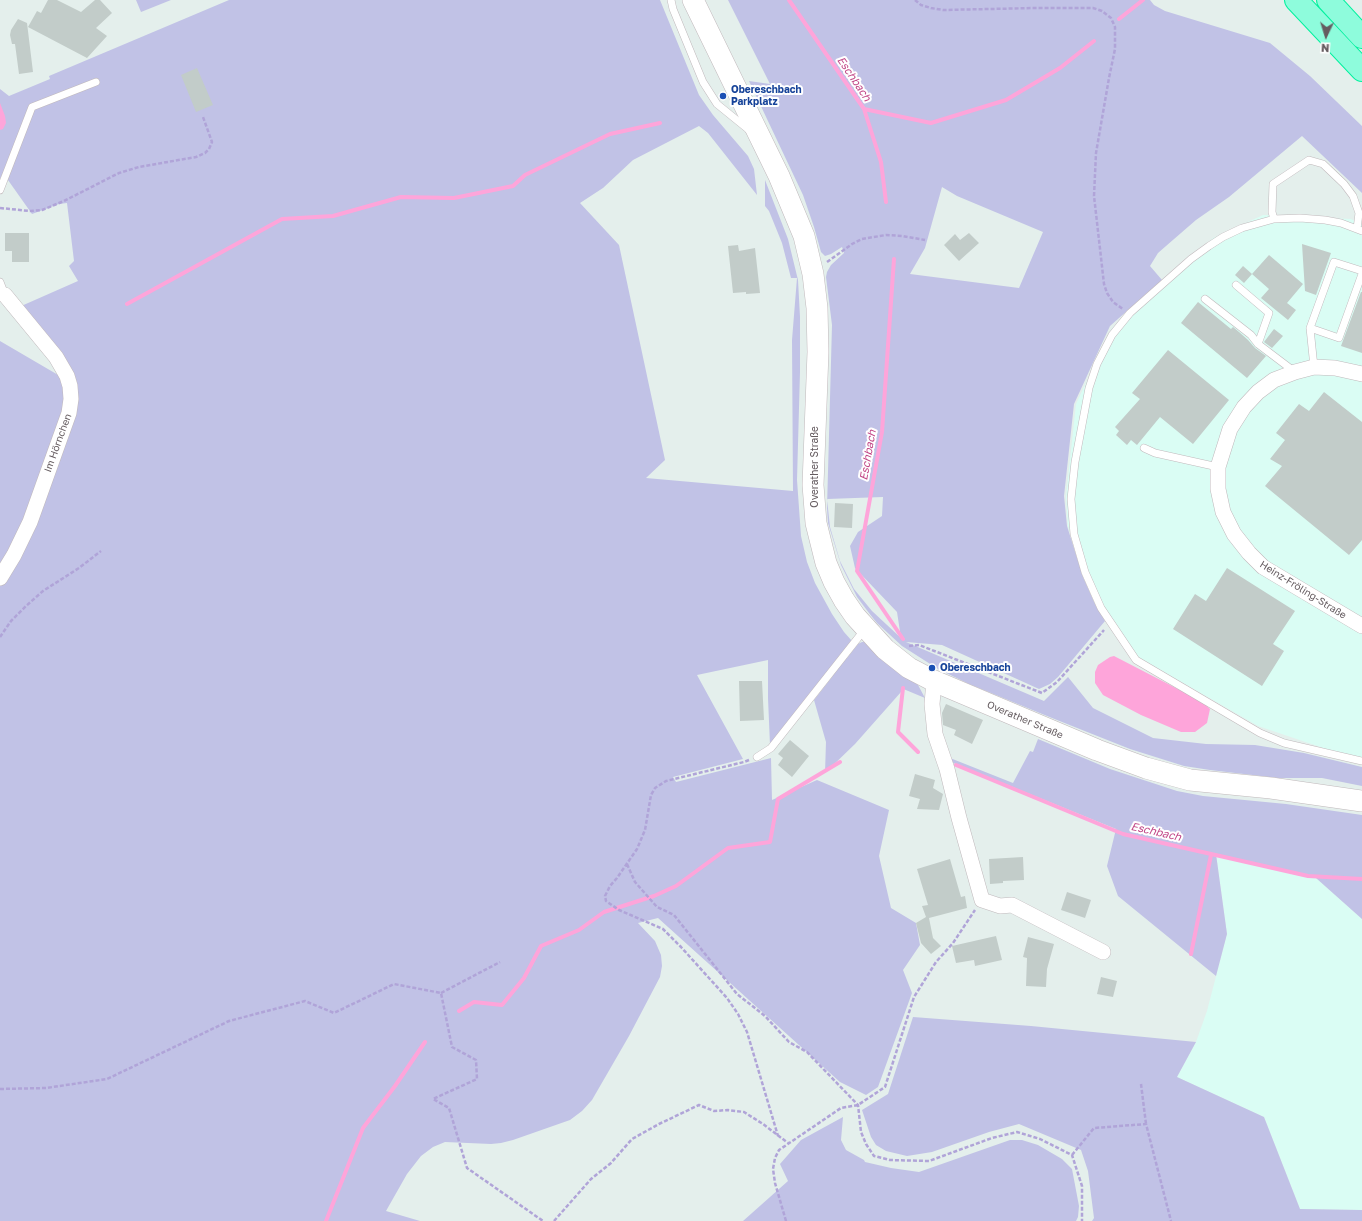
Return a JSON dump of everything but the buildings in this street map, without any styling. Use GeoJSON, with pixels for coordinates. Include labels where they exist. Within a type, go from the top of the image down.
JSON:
{"type":"FeatureCollection","features":[{"type":"Feature","properties":{"kind":"highway"},"geometry":{"type":"LineString","coordinates":[[1296,0],[1362,70]]}},
{"type":"Feature","properties":{"kind":"highway"},"geometry":{"type":"LineString","coordinates":[[1328,0],[1362,37]]}},
{"type":"Feature","properties":{"kind":"main road","name":"Overather Straße"},"geometry":{"type":"LineString","coordinates":[[693,0],[779,176],[804,236],[813,274],[817,308],[818,352],[813,486],[816,524],[826,563],[834,582],[855,616],[885,649],[909,668],[934,681],[1097,750],[1146,768],[1190,780],[1271,788],[1362,801]]}},
{"type":"Feature","properties":{"kind":"street","name":"Im Hörnchen"},"geometry":{"type":"LineString","coordinates":[[0,578],[14,555],[30,522],[69,414],[71,399],[70,386],[67,376],[56,357],[2,290]]}},
{"type":"Feature","properties":{"kind":"street","name":"Heinz-Fröling-Straße"},"geometry":{"type":"LineString","coordinates":[[1362,374],[1335,368],[1314,367],[1274,380],[1258,392],[1244,407],[1230,429],[1218,467],[1218,490],[1223,512],[1234,534],[1249,553],[1263,567],[1362,626]]}},
{"type":"Feature","properties":{"kind":"street"},"geometry":{"type":"LineString","coordinates":[[934,681],[932,704],[935,734],[947,770],[982,900],[1000,906],[1012,905],[1103,952]]}},
{"type":"Feature","properties":{"kind":"lane"},"geometry":{"type":"LineString","coordinates":[[671,0],[673,9],[703,82],[717,104],[762,141]]}},
{"type":"Feature","properties":{"kind":"lane"},"geometry":{"type":"LineString","coordinates":[[0,190],[32,107],[96,82]]}},
{"type":"Feature","properties":{"kind":"lane"},"geometry":{"type":"LineString","coordinates":[[1274,219],[1272,212],[1273,184],[1309,160],[1314,160],[1323,164],[1344,184],[1353,196],[1358,213],[1360,230],[1341,223],[1300,218],[1274,219],[1242,228],[1209,246],[1130,313],[1112,335],[1096,364],[1089,388],[1076,455],[1071,499],[1074,534],[1085,572],[1101,608],[1136,660],[1260,733],[1284,743],[1362,761]]}},
{"type":"Feature","properties":{"kind":"lane"},"geometry":{"type":"LineString","coordinates":[[1314,367],[1310,328],[1334,262],[1362,271]]}},
{"type":"Feature","properties":{"kind":"lane"},"geometry":{"type":"LineString","coordinates":[[1310,328],[1339,338],[1362,274]]}},
{"type":"Feature","properties":{"kind":"lane"},"geometry":{"type":"LineString","coordinates":[[1236,285],[1269,313],[1258,344]]}},
{"type":"Feature","properties":{"kind":"lane"},"geometry":{"type":"LineString","coordinates":[[1205,299],[1251,335],[1258,344],[1295,372]]}},
{"type":"Feature","properties":{"kind":"lane"},"geometry":{"type":"LineString","coordinates":[[1144,448],[1155,453],[1218,467]]}},
{"type":"Feature","properties":{"kind":"lane"},"geometry":{"type":"LineString","coordinates":[[757,757],[771,748],[866,629]]}},
{"type":"Feature","properties":{"kind":"path"},"geometry":{"type":"LineString","coordinates":[[915,0],[921,5],[943,10],[1093,8],[1102,11],[1110,18],[1115,28],[1115,49],[1096,153],[1094,196],[1102,270],[1107,293],[1113,302],[1130,313]]}},
{"type":"Feature","properties":{"kind":"path"},"geometry":{"type":"LineString","coordinates":[[0,208],[30,211],[42,210],[64,201],[119,173],[139,167],[196,157],[205,153],[209,149],[212,142],[203,117]]}},
{"type":"Feature","properties":{"kind":"path"},"geometry":{"type":"LineString","coordinates":[[813,274],[837,254],[862,239],[886,235],[924,240]]}},
{"type":"Feature","properties":{"kind":"path"},"geometry":{"type":"LineString","coordinates":[[0,636],[26,606],[43,591],[79,568],[101,551]]}},
{"type":"Feature","properties":{"kind":"path"},"geometry":{"type":"LineString","coordinates":[[885,649],[918,645],[1042,693],[1057,682],[1111,622]]}},
{"type":"Feature","properties":{"kind":"path"},"geometry":{"type":"LineString","coordinates":[[757,757],[744,762],[666,781],[655,788],[651,795],[645,830],[637,849],[610,886],[605,896],[606,901],[619,910],[663,929],[727,998],[738,1014],[747,1032],[778,1136]]}},
{"type":"Feature","properties":{"kind":"path"},"geometry":{"type":"LineString","coordinates":[[627,864],[635,882],[657,907],[674,915],[738,994],[765,1016],[789,1042],[807,1052],[858,1105],[861,1132],[866,1144],[874,1156],[890,1160],[929,1161],[992,1138],[1017,1132],[1040,1139],[1072,1155],[1082,1186],[1082,1221]]}},
{"type":"Feature","properties":{"kind":"path"},"geometry":{"type":"LineString","coordinates":[[786,1221],[775,1183],[773,1169],[775,1158],[779,1150],[841,1108],[858,1105],[885,1088],[914,997],[936,962],[953,943],[982,900]]}},
{"type":"Feature","properties":{"kind":"path"},"geometry":{"type":"LineString","coordinates":[[0,1089],[46,1088],[107,1079],[229,1021],[305,1001],[334,1013],[394,984],[440,993],[500,962]]}},
{"type":"Feature","properties":{"kind":"path"},"geometry":{"type":"LineString","coordinates":[[440,993],[452,1046],[476,1060],[477,1080],[433,1099],[449,1108],[467,1168],[543,1221]]}},
{"type":"Feature","properties":{"kind":"path"},"geometry":{"type":"LineString","coordinates":[[1141,1084],[1146,1124],[1171,1221]]}},
{"type":"Feature","properties":{"kind":"path"},"geometry":{"type":"LineString","coordinates":[[554,1221],[591,1179],[611,1162],[632,1139],[699,1105],[714,1111],[728,1110],[744,1112],[788,1143]]}},
{"type":"Feature","properties":{"kind":"path"},"geometry":{"type":"LineString","coordinates":[[1072,1155],[1094,1128],[1146,1124]]}},
{"type":"Feature","properties":{"kind":"shaded area"},"geometry":{"type":"Polygon","coordinates":[[[136,0],[171,0],[141,12],[136,0]]]}},
{"type":"Feature","properties":{"kind":"shaded area"},"geometry":{"type":"Polygon","coordinates":[[[229,0],[660,0],[699,95],[713,115],[748,156],[754,169],[757,195],[708,133],[699,126],[633,160],[603,188],[580,203],[619,245],[665,460],[646,478],[793,491],[792,340],[797,278],[791,278],[782,243],[769,211],[765,206],[765,180],[788,239],[798,280],[800,372],[797,480],[801,536],[807,562],[815,583],[832,614],[852,641],[770,745],[768,660],[697,675],[743,759],[673,777],[676,782],[771,758],[772,800],[817,780],[889,810],[879,856],[891,908],[916,923],[920,945],[903,970],[912,993],[878,1087],[866,1095],[840,1082],[658,918],[638,923],[655,941],[661,955],[662,966],[660,977],[629,1036],[592,1100],[582,1111],[570,1120],[513,1140],[491,1144],[445,1142],[433,1147],[421,1156],[407,1174],[386,1211],[420,1221],[0,1221],[0,586],[17,557],[75,400],[19,307],[78,281],[69,266],[74,261],[67,203],[59,204],[32,214],[3,173],[0,179],[0,89],[9,96],[50,79],[49,76],[229,0]]]}},
{"type":"Feature","properties":{"kind":"shaded area"},"geometry":{"type":"Polygon","coordinates":[[[728,0],[1150,0],[1154,5],[1165,11],[1270,43],[1310,76],[1362,126],[1362,193],[1302,136],[1229,197],[1196,220],[1158,253],[1150,266],[1162,280],[1110,326],[1074,404],[1064,496],[1067,526],[1083,577],[1095,604],[1105,621],[1058,677],[1050,684],[1039,689],[942,645],[906,642],[1044,701],[1068,677],[1093,708],[1153,738],[1206,744],[1255,745],[1304,753],[1362,767],[1362,786],[1322,778],[1278,778],[1184,766],[1130,749],[969,684],[938,669],[902,646],[877,623],[857,597],[841,565],[828,523],[827,501],[830,527],[840,561],[854,589],[872,611],[901,638],[897,612],[855,568],[850,546],[858,532],[882,516],[883,497],[827,499],[832,325],[826,277],[831,265],[844,253],[842,247],[825,256],[821,252],[803,195],[749,81],[770,84],[728,0]],[[942,187],[925,248],[910,274],[1019,288],[1043,232],[957,196],[942,187]]]}},
{"type":"Feature","properties":{"kind":"shaded area"},"geometry":{"type":"Polygon","coordinates":[[[0,103],[6,123],[3,129],[0,130],[0,103]]]}},
{"type":"Feature","properties":{"kind":"shaded area"},"geometry":{"type":"Polygon","coordinates":[[[1263,215],[1351,219],[1362,225],[1362,761],[1258,726],[1138,657],[1107,621],[1084,577],[1068,526],[1066,497],[1076,404],[1112,328],[1213,238],[1263,215]]]}},
{"type":"Feature","properties":{"kind":"shaded area"},"geometry":{"type":"Polygon","coordinates":[[[0,341],[65,379],[67,399],[25,524],[0,571],[0,341]]]}},
{"type":"Feature","properties":{"kind":"shaded area"},"geometry":{"type":"Polygon","coordinates":[[[864,642],[882,658],[918,685],[925,698],[901,688],[901,692],[855,744],[825,773],[826,742],[814,700],[832,677],[844,655],[847,658],[858,644],[864,642]]]}},
{"type":"Feature","properties":{"kind":"shaded area"},"geometry":{"type":"Polygon","coordinates":[[[1114,656],[1203,702],[1210,709],[1207,723],[1195,732],[1181,732],[1141,715],[1103,695],[1095,683],[1095,672],[1098,665],[1114,656]]]}},
{"type":"Feature","properties":{"kind":"shaded area"},"geometry":{"type":"Polygon","coordinates":[[[1038,739],[1110,769],[1177,791],[1203,796],[1286,804],[1362,815],[1362,919],[1316,878],[1216,854],[1227,934],[1216,976],[1118,896],[1107,866],[1116,829],[946,760],[945,756],[1013,783],[1030,751],[1033,752],[1038,739]]]}},
{"type":"Feature","properties":{"kind":"shaded area"},"geometry":{"type":"Polygon","coordinates":[[[1216,854],[1316,878],[1362,919],[1362,1210],[1300,1209],[1264,1117],[1177,1077],[1196,1042],[1207,1011],[1227,934],[1216,854]]]}},
{"type":"Feature","properties":{"kind":"shaded area"},"geometry":{"type":"Polygon","coordinates":[[[913,1017],[1031,1026],[1196,1042],[1177,1077],[1264,1117],[1300,1209],[1362,1210],[1362,1221],[1092,1221],[1094,1218],[1088,1171],[1081,1150],[1019,1124],[989,1132],[932,1152],[907,1156],[886,1151],[876,1145],[871,1137],[862,1110],[888,1094],[913,1017]]]}},
{"type":"Feature","properties":{"kind":"shaded area"},"geometry":{"type":"Polygon","coordinates":[[[843,1117],[841,1140],[846,1150],[865,1162],[891,1168],[919,1172],[1010,1140],[1022,1140],[1038,1145],[1062,1159],[1072,1169],[1079,1206],[1078,1217],[1076,1221],[743,1221],[788,1181],[780,1164],[801,1140],[843,1117]]]}},
{"type":"Feature","properties":{"kind":"waterway","name":"Eschbach"},"geometry":{"type":"LineString","coordinates":[[789,0],[864,109],[881,162],[886,202]]}},
{"type":"Feature","properties":{"kind":"waterway"},"geometry":{"type":"LineString","coordinates":[[1119,19],[1143,0]]}},
{"type":"Feature","properties":{"kind":"waterway"},"geometry":{"type":"LineString","coordinates":[[864,109],[931,123],[1006,100],[1060,68],[1094,41]]}},
{"type":"Feature","properties":{"kind":"waterway"},"geometry":{"type":"LineString","coordinates":[[127,304],[282,219],[333,216],[401,197],[454,198],[513,186],[525,175],[610,134],[660,123]]}},
{"type":"Feature","properties":{"kind":"waterway","name":"Eschbach"},"geometry":{"type":"LineString","coordinates":[[894,259],[882,432],[857,571],[903,639]]}},
{"type":"Feature","properties":{"kind":"waterway","name":"Eschbach"},"geometry":{"type":"LineString","coordinates":[[903,688],[898,732],[918,752]]}},
{"type":"Feature","properties":{"kind":"waterway"},"geometry":{"type":"LineString","coordinates":[[459,1011],[474,1002],[502,1005],[524,978],[541,946],[579,930],[604,912],[654,896],[676,886],[728,848],[770,842],[778,799],[840,762]]}},
{"type":"Feature","properties":{"kind":"waterway","name":"Eschbach"},"geometry":{"type":"LineString","coordinates":[[956,765],[1123,834],[1308,876],[1362,879]]}},
{"type":"Feature","properties":{"kind":"waterway"},"geometry":{"type":"LineString","coordinates":[[1191,954],[1211,855]]}},
{"type":"Feature","properties":{"kind":"waterway"},"geometry":{"type":"LineString","coordinates":[[326,1221],[363,1128],[395,1086],[425,1042]]}},
{"type":"Feature","properties":{"kind":"place","name":"Obereschbach Parkplatz"},"geometry":{"type":"Point","coordinates":[723,96]}},
{"type":"Feature","properties":{"kind":"place","name":"Obereschbach"},"geometry":{"type":"Point","coordinates":[932,668]}}]}
